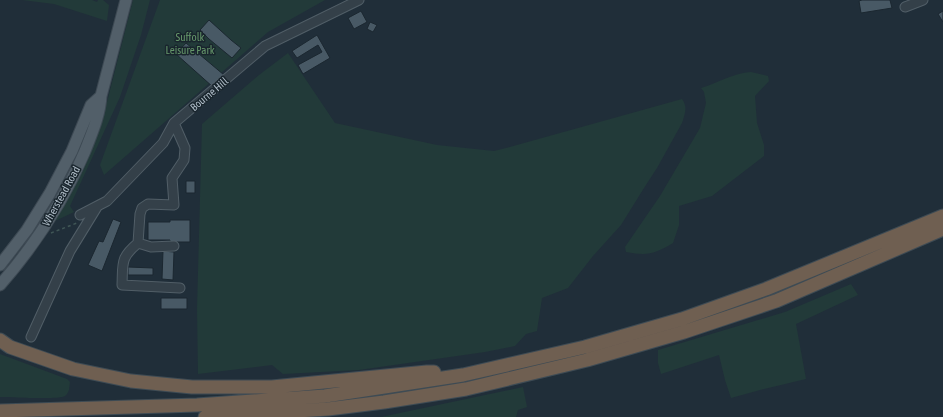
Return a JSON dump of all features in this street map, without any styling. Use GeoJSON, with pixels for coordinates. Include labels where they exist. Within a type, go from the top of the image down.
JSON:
{"type":"FeatureCollection","features":[{"type":"Feature","properties":{"kind":"highway"},"geometry":{"type":"LineString","coordinates":[[0,411],[197,405],[325,396],[463,375],[585,347],[682,319],[766,289],[943,216]]}},
{"type":"Feature","properties":{"kind":"highway"},"geometry":{"type":"LineString","coordinates":[[205,417],[328,409],[384,402],[466,389],[586,360],[684,332],[776,301],[943,229]]}},
{"type":"Feature","properties":{"kind":"highway"},"geometry":{"type":"LineString","coordinates":[[0,340],[10,347],[73,369],[132,381],[192,387],[272,387],[427,372],[463,375]]}},
{"type":"Feature","properties":{"kind":"highway"},"geometry":{"type":"LineString","coordinates":[[330,417],[359,413],[384,402]]}},
{"type":"Feature","properties":{"kind":"main road","name":"Wherstead Road"},"geometry":{"type":"LineString","coordinates":[[0,285],[47,223],[74,178],[100,110],[101,96],[126,0]]}},
{"type":"Feature","properties":{"kind":"main road","name":"Wherstead Road"},"geometry":{"type":"LineString","coordinates":[[0,265],[27,230],[42,206],[72,152],[91,105],[101,96]]}},
{"type":"Feature","properties":{"kind":"street","name":"Bourne Hill"},"geometry":{"type":"LineString","coordinates":[[80,215],[107,201],[163,143],[174,123],[266,46],[360,0]]}},
{"type":"Feature","properties":{"kind":"street"},"geometry":{"type":"LineString","coordinates":[[905,7],[923,0]]}},
{"type":"Feature","properties":{"kind":"street"},"geometry":{"type":"LineString","coordinates":[[174,123],[185,148],[184,160],[172,178],[174,205],[148,204],[142,208],[140,214],[138,243],[124,258],[122,285],[180,288]]}},
{"type":"Feature","properties":{"kind":"street"},"geometry":{"type":"LineString","coordinates":[[31,338],[70,251],[98,206]]}},
{"type":"Feature","properties":{"kind":"street"},"geometry":{"type":"LineString","coordinates":[[138,243],[151,246],[174,246]]}},
{"type":"Feature","properties":{"kind":"green space"},"geometry":{"type":"Polygon","coordinates":[[[22,0],[92,0],[97,2],[98,0],[103,0],[109,5],[107,21],[54,4],[22,0]]]}},
{"type":"Feature","properties":{"kind":"green space"},"geometry":{"type":"Polygon","coordinates":[[[133,0],[150,0],[141,35],[120,97],[70,206],[74,212],[55,221],[76,180],[107,102],[133,0]]]}},
{"type":"Feature","properties":{"kind":"green space","name":"Suffolk Leisure Park"},"geometry":{"type":"Polygon","coordinates":[[[160,0],[325,0],[268,32],[104,175],[100,165],[160,0]]]}},
{"type":"Feature","properties":{"kind":"green space"},"geometry":{"type":"Polygon","coordinates":[[[288,53],[335,123],[437,145],[494,151],[682,99],[685,105],[685,111],[682,123],[657,168],[621,225],[593,256],[568,288],[542,298],[537,331],[526,334],[515,346],[485,352],[359,370],[283,374],[272,365],[198,374],[197,309],[202,124],[259,75],[288,53]]]}},
{"type":"Feature","properties":{"kind":"green space"},"geometry":{"type":"Polygon","coordinates":[[[751,72],[768,76],[769,81],[755,96],[757,123],[764,145],[764,156],[712,196],[679,206],[679,225],[673,243],[661,250],[646,254],[626,252],[625,247],[660,196],[700,128],[706,103],[704,92],[701,88],[732,76],[751,72]]]}},
{"type":"Feature","properties":{"kind":"green space"},"geometry":{"type":"Polygon","coordinates":[[[851,284],[858,295],[796,324],[806,379],[731,398],[719,355],[661,374],[658,363],[658,350],[785,312],[851,284]]]}},
{"type":"Feature","properties":{"kind":"green space"},"geometry":{"type":"Polygon","coordinates":[[[0,354],[67,379],[70,382],[68,393],[65,396],[54,398],[0,397],[0,354]]]}},
{"type":"Feature","properties":{"kind":"green space"},"geometry":{"type":"Polygon","coordinates":[[[523,387],[527,407],[518,410],[516,417],[381,417],[523,387]]]}},
{"type":"Feature","properties":{"kind":"building"},"geometry":{"type":"Polygon","coordinates":[[[890,0],[892,8],[861,13],[859,1],[890,0]]]}},
{"type":"Feature","properties":{"kind":"building"},"geometry":{"type":"Polygon","coordinates":[[[361,11],[367,22],[354,29],[348,18],[361,11]]]}},
{"type":"Feature","properties":{"kind":"building"},"geometry":{"type":"Polygon","coordinates":[[[943,11],[943,22],[938,14],[943,11]]]}},
{"type":"Feature","properties":{"kind":"building"},"geometry":{"type":"Polygon","coordinates":[[[209,20],[241,48],[232,58],[200,30],[209,20]]]}},
{"type":"Feature","properties":{"kind":"building"},"geometry":{"type":"Polygon","coordinates":[[[370,22],[377,25],[373,32],[367,29],[370,22]]]}},
{"type":"Feature","properties":{"kind":"building"},"geometry":{"type":"Polygon","coordinates":[[[317,35],[330,58],[303,74],[298,65],[322,52],[318,45],[297,58],[292,51],[317,35]]]}},
{"type":"Feature","properties":{"kind":"building"},"geometry":{"type":"Polygon","coordinates":[[[186,43],[224,75],[213,87],[176,54],[186,43]]]}},
{"type":"Feature","properties":{"kind":"building"},"geometry":{"type":"Polygon","coordinates":[[[186,181],[195,181],[195,193],[186,193],[186,181]]]}},
{"type":"Feature","properties":{"kind":"building"},"geometry":{"type":"Polygon","coordinates":[[[113,219],[121,222],[102,271],[88,265],[99,241],[103,242],[113,219]]]}},
{"type":"Feature","properties":{"kind":"building"},"geometry":{"type":"Polygon","coordinates":[[[170,220],[190,220],[190,242],[148,240],[148,222],[170,222],[170,220]]]}},
{"type":"Feature","properties":{"kind":"building"},"geometry":{"type":"Polygon","coordinates":[[[163,251],[174,252],[173,280],[162,279],[163,251]]]}},
{"type":"Feature","properties":{"kind":"building"},"geometry":{"type":"Polygon","coordinates":[[[128,267],[153,268],[153,275],[128,275],[128,267]]]}},
{"type":"Feature","properties":{"kind":"building"},"geometry":{"type":"Polygon","coordinates":[[[161,298],[187,298],[187,309],[161,309],[161,298]]]}}]}
